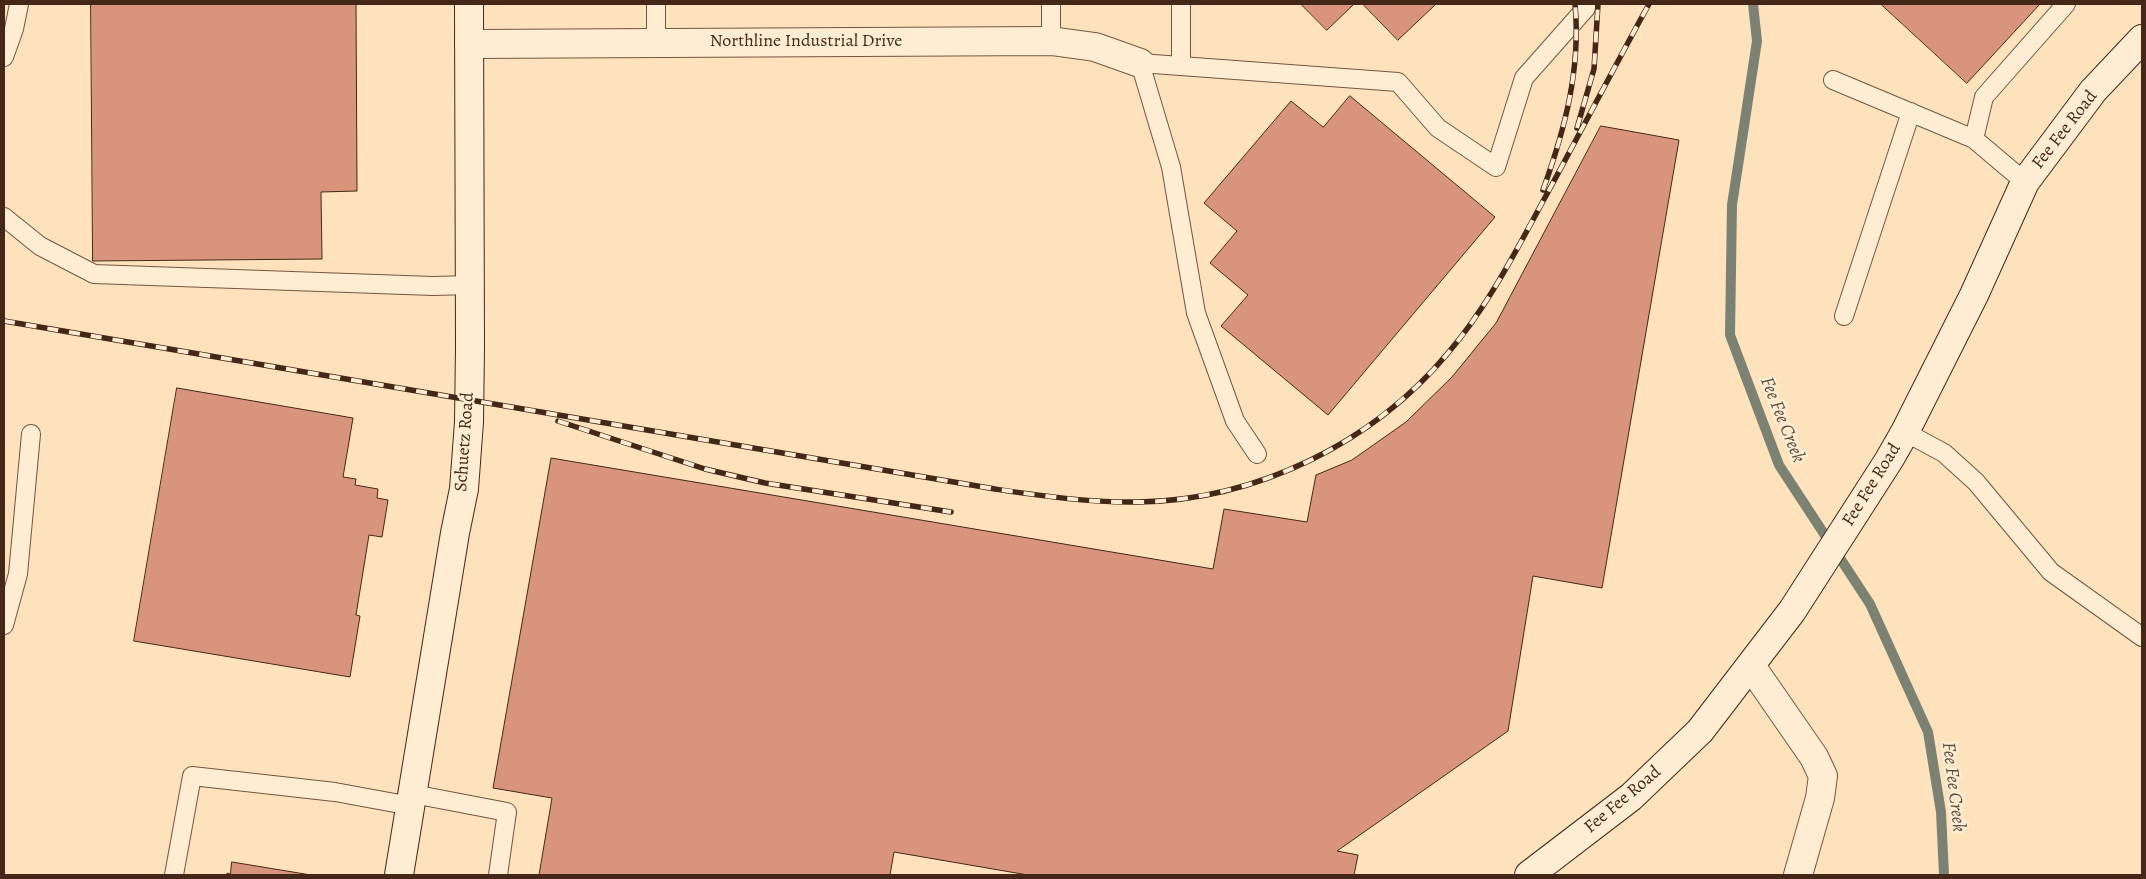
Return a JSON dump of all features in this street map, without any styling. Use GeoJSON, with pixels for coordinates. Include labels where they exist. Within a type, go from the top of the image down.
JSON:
{"type":"FeatureCollection","features":[{"type":"Feature","properties":{"kind":"street","name":"Schuetz Road"},"geometry":{"type":"LineString","coordinates":[[398,875],[464,488],[468,422],[470,285],[469,4]]}},
{"type":"Feature","properties":{"kind":"street","name":"Fee Fee Road"},"geometry":{"type":"LineString","coordinates":[[1529,875],[1631,797],[1700,731],[1792,611],[1905,432],[1974,295],[2025,182],[2094,91],[2142,39]]}},
{"type":"Feature","properties":{"kind":"street","name":"Northline Industrial Drive"},"geometry":{"type":"LineString","coordinates":[[468,44],[1051,41],[1095,47],[1140,63]]}},
{"type":"Feature","properties":{"kind":"street"},"geometry":{"type":"LineString","coordinates":[[1751,666],[1814,758],[1823,776],[1820,798],[1794,874]]}},
{"type":"Feature","properties":{"kind":"lane"},"geometry":{"type":"LineString","coordinates":[[4,57],[14,29],[18,4]]}},
{"type":"Feature","properties":{"kind":"lane"},"geometry":{"type":"LineString","coordinates":[[656,4],[656,43]]}},
{"type":"Feature","properties":{"kind":"lane"},"geometry":{"type":"LineString","coordinates":[[1051,4],[1051,41]]}},
{"type":"Feature","properties":{"kind":"lane"},"geometry":{"type":"LineString","coordinates":[[1181,4],[1181,66]]}},
{"type":"Feature","properties":{"kind":"lane"},"geometry":{"type":"LineString","coordinates":[[1257,454],[1235,421],[1196,313],[1172,167],[1140,63],[1398,82],[1438,128],[1496,167],[1524,78],[1586,8],[1586,4]]}},
{"type":"Feature","properties":{"kind":"lane"},"geometry":{"type":"LineString","coordinates":[[1974,138],[1984,97],[2066,4]]}},
{"type":"Feature","properties":{"kind":"lane"},"geometry":{"type":"LineString","coordinates":[[1833,80],[1974,138],[2025,182]]}},
{"type":"Feature","properties":{"kind":"lane"},"geometry":{"type":"LineString","coordinates":[[1844,316],[1911,112]]}},
{"type":"Feature","properties":{"kind":"lane"},"geometry":{"type":"LineString","coordinates":[[4,217],[40,246],[94,274],[432,286],[470,285]]}},
{"type":"Feature","properties":{"kind":"lane"},"geometry":{"type":"LineString","coordinates":[[1905,432],[1944,454],[1976,482],[2051,572],[2142,637]]}},
{"type":"Feature","properties":{"kind":"lane"},"geometry":{"type":"LineString","coordinates":[[4,625],[18,574],[31,434]]}},
{"type":"Feature","properties":{"kind":"lane"},"geometry":{"type":"LineString","coordinates":[[174,875],[192,776],[507,812],[498,875]]}},
{"type":"Feature","properties":{"kind":"building"},"geometry":{"type":"Polygon","coordinates":[[[91,4],[356,4],[357,191],[321,192],[322,259],[93,261],[91,4]]]}},
{"type":"Feature","properties":{"kind":"building"},"geometry":{"type":"Polygon","coordinates":[[[1301,4],[1354,4],[1327,30],[1301,4]]]}},
{"type":"Feature","properties":{"kind":"building"},"geometry":{"type":"Polygon","coordinates":[[[1363,4],[1436,4],[1398,40],[1363,4]]]}},
{"type":"Feature","properties":{"kind":"building"},"geometry":{"type":"Polygon","coordinates":[[[1881,4],[2040,4],[1967,83],[1881,4]]]}},
{"type":"Feature","properties":{"kind":"building"},"geometry":{"type":"Polygon","coordinates":[[[1350,96],[1495,217],[1328,415],[1221,326],[1248,295],[1210,263],[1237,231],[1204,203],[1291,101],[1323,127],[1350,96]]]}},
{"type":"Feature","properties":{"kind":"building"},"geometry":{"type":"Polygon","coordinates":[[[1601,126],[1679,140],[1602,588],[1533,576],[1508,731],[1337,851],[1358,855],[1354,875],[1028,875],[894,852],[890,875],[539,875],[552,798],[493,788],[551,458],[1213,569],[1224,509],[1307,522],[1316,475],[1352,460],[1406,422],[1452,377],[1496,323],[1601,126]]]}},
{"type":"Feature","properties":{"kind":"building"},"geometry":{"type":"Polygon","coordinates":[[[177,388],[353,418],[343,477],[356,479],[355,485],[378,489],[377,498],[388,500],[382,537],[369,535],[356,615],[360,616],[350,677],[134,641],[177,388]]]}},
{"type":"Feature","properties":{"kind":"building"},"geometry":{"type":"Polygon","coordinates":[[[232,862],[311,875],[227,875],[227,873],[230,874],[232,862]]]}},
{"type":"Feature","properties":{"kind":"waterway","name":"Fee Fee Creek"},"geometry":{"type":"LineString","coordinates":[[1753,4],[1757,41],[1732,205],[1730,335],[1779,465],[1870,604],[1928,732],[1941,812],[1944,875]]}},
{"type":"Feature","properties":{"kind":"railway"},"geometry":{"type":"LineString","coordinates":[[1543,190],[1570,99],[1576,52],[1575,4]]}},
{"type":"Feature","properties":{"kind":"railway"},"geometry":{"type":"LineString","coordinates":[[1577,128],[1594,69],[1598,4]]}},
{"type":"Feature","properties":{"kind":"railway"},"geometry":{"type":"LineString","coordinates":[[4,321],[995,489],[1085,500],[1121,502],[1183,499],[1227,491],[1269,478],[1310,460],[1348,439],[1385,414],[1418,385],[1448,353],[1477,315],[1502,275],[1649,4]]}},
{"type":"Feature","properties":{"kind":"railway"},"geometry":{"type":"LineString","coordinates":[[558,421],[705,469],[765,483],[951,512]]}}]}
